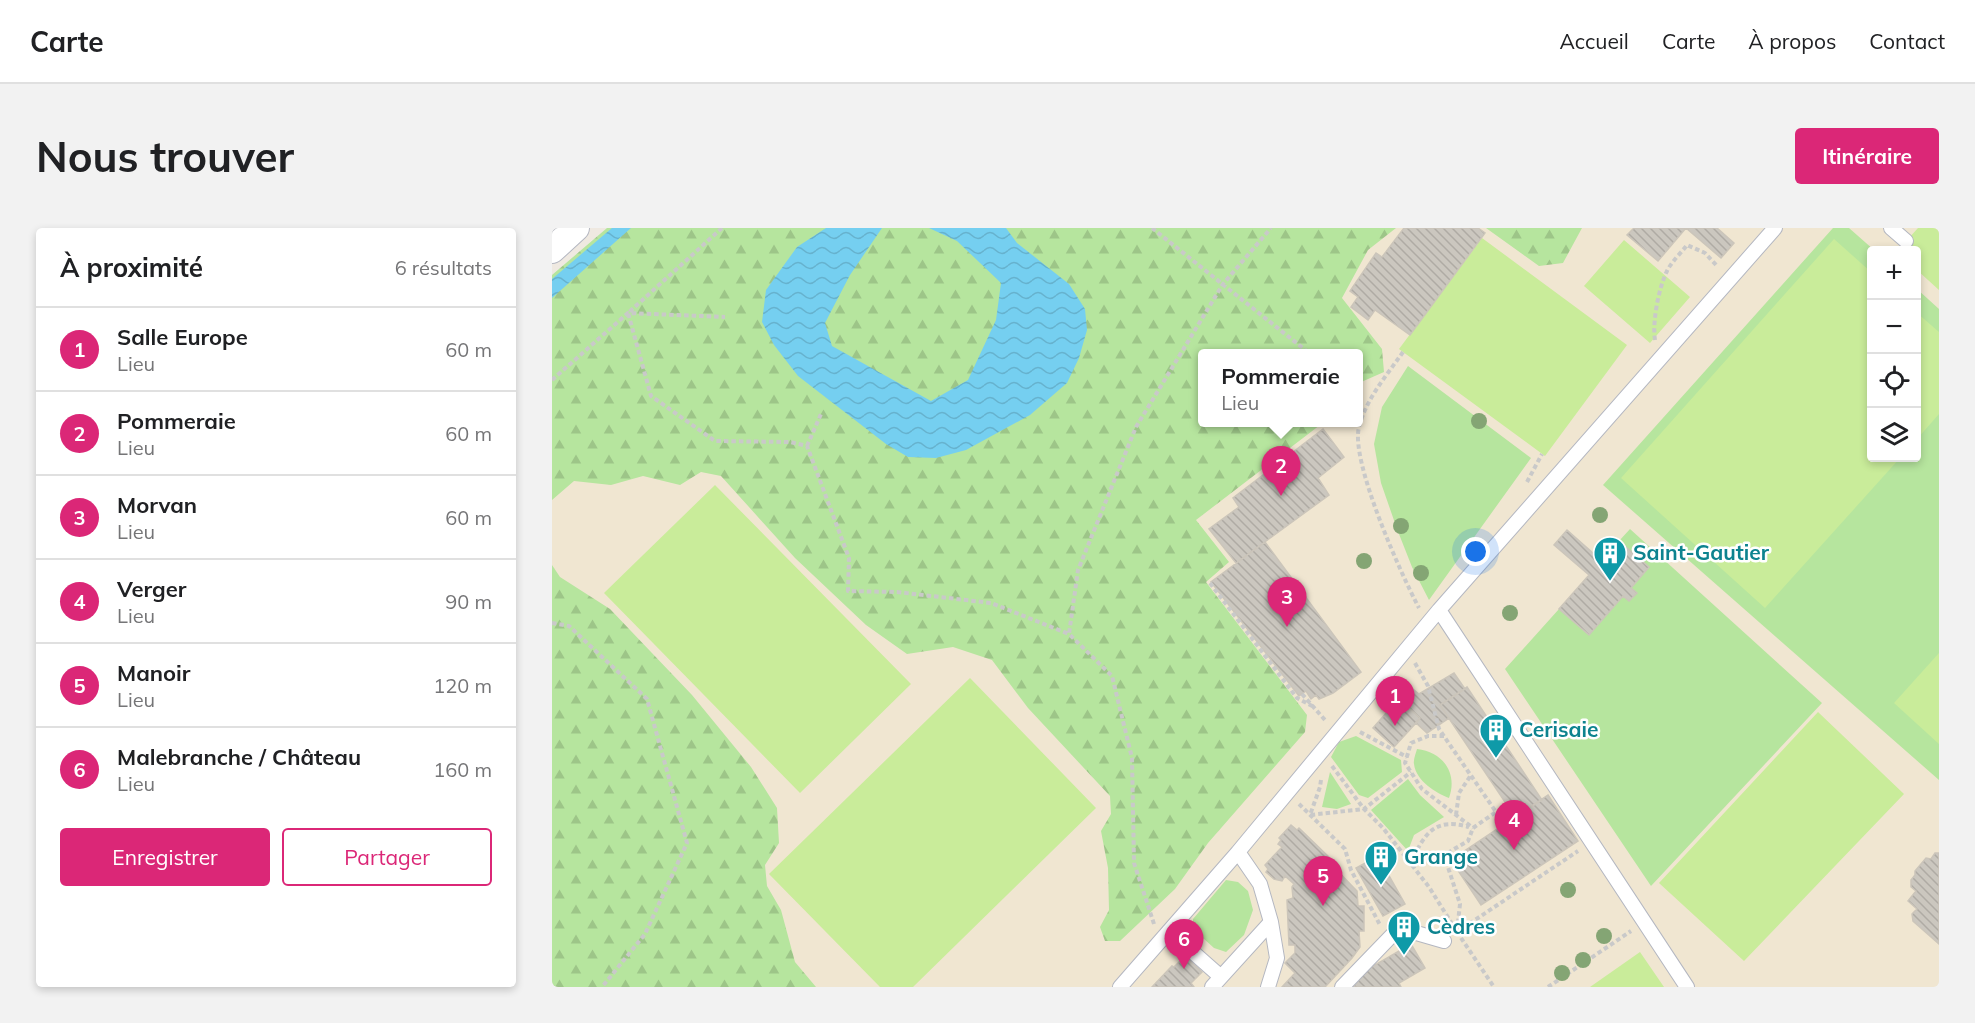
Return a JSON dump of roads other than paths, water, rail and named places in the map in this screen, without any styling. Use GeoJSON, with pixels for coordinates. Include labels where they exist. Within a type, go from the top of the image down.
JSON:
{"type":"FeatureCollection","features":[{"type":"Feature","properties":{"kind":"street"},"geometry":{"type":"LineString","coordinates":[[552,250],[576,228]]}},
{"type":"Feature","properties":{"kind":"lane"},"geometry":{"type":"LineString","coordinates":[[1120,987],[1288,794],[1439,610],[1775,228]]}},
{"type":"Feature","properties":{"kind":"lane"},"geometry":{"type":"LineString","coordinates":[[1891,228],[1906,241]]}},
{"type":"Feature","properties":{"kind":"lane"},"geometry":{"type":"LineString","coordinates":[[1439,610],[1687,987]]}},
{"type":"Feature","properties":{"kind":"lane"},"geometry":{"type":"LineString","coordinates":[[1238,852],[1260,884],[1271,922],[1277,958],[1268,987]]}},
{"type":"Feature","properties":{"kind":"lane"},"geometry":{"type":"LineString","coordinates":[[1169,931],[1216,982],[1271,922]]}},
{"type":"Feature","properties":{"kind":"lane"},"geometry":{"type":"LineString","coordinates":[[1342,987],[1399,928],[1444,941]]}},
{"type":"Feature","properties":{"kind":"water"},"geometry":{"type":"Polygon","coordinates":[[[612,228],[631,228],[552,298],[552,279],[612,228]]]}},
{"type":"Feature","properties":{"kind":"water"},"geometry":{"type":"Polygon","coordinates":[[[826,228],[882,228],[850,275],[825,323],[832,346],[931,401],[968,380],[996,320],[1001,283],[957,241],[929,228],[1006,228],[1017,243],[1069,284],[1085,309],[1087,330],[1079,358],[1067,383],[1030,415],[966,450],[936,458],[908,457],[886,444],[798,376],[774,345],[762,322],[766,290],[797,247],[826,228]]]}},
{"type":"Feature","properties":{"kind":"place","name":"Pommeraie"},"geometry":{"type":"Point","coordinates":[1281,496]}},
{"type":"Feature","properties":{"kind":"place","name":"Saint-Gautier"},"geometry":{"type":"Point","coordinates":[1610,582]}},
{"type":"Feature","properties":{"kind":"place","name":"Morvan"},"geometry":{"type":"Point","coordinates":[1287,627]}},
{"type":"Feature","properties":{"kind":"place","name":"Salle Europe"},"geometry":{"type":"Point","coordinates":[1395,726]}},
{"type":"Feature","properties":{"kind":"place","name":"Cerisaie"},"geometry":{"type":"Point","coordinates":[1496,759]}},
{"type":"Feature","properties":{"kind":"place","name":"Verger"},"geometry":{"type":"Point","coordinates":[1514,850]}},
{"type":"Feature","properties":{"kind":"place","name":"Grange"},"geometry":{"type":"Point","coordinates":[1381,886]}},
{"type":"Feature","properties":{"kind":"place","name":"Manoir"},"geometry":{"type":"Point","coordinates":[1323,906]}},
{"type":"Feature","properties":{"kind":"place","name":"Cèdres"},"geometry":{"type":"Point","coordinates":[1404,956]}},
{"type":"Feature","properties":{"kind":"place","name":"Malebranche / Château"},"geometry":{"type":"Point","coordinates":[1184,969]}}]}
